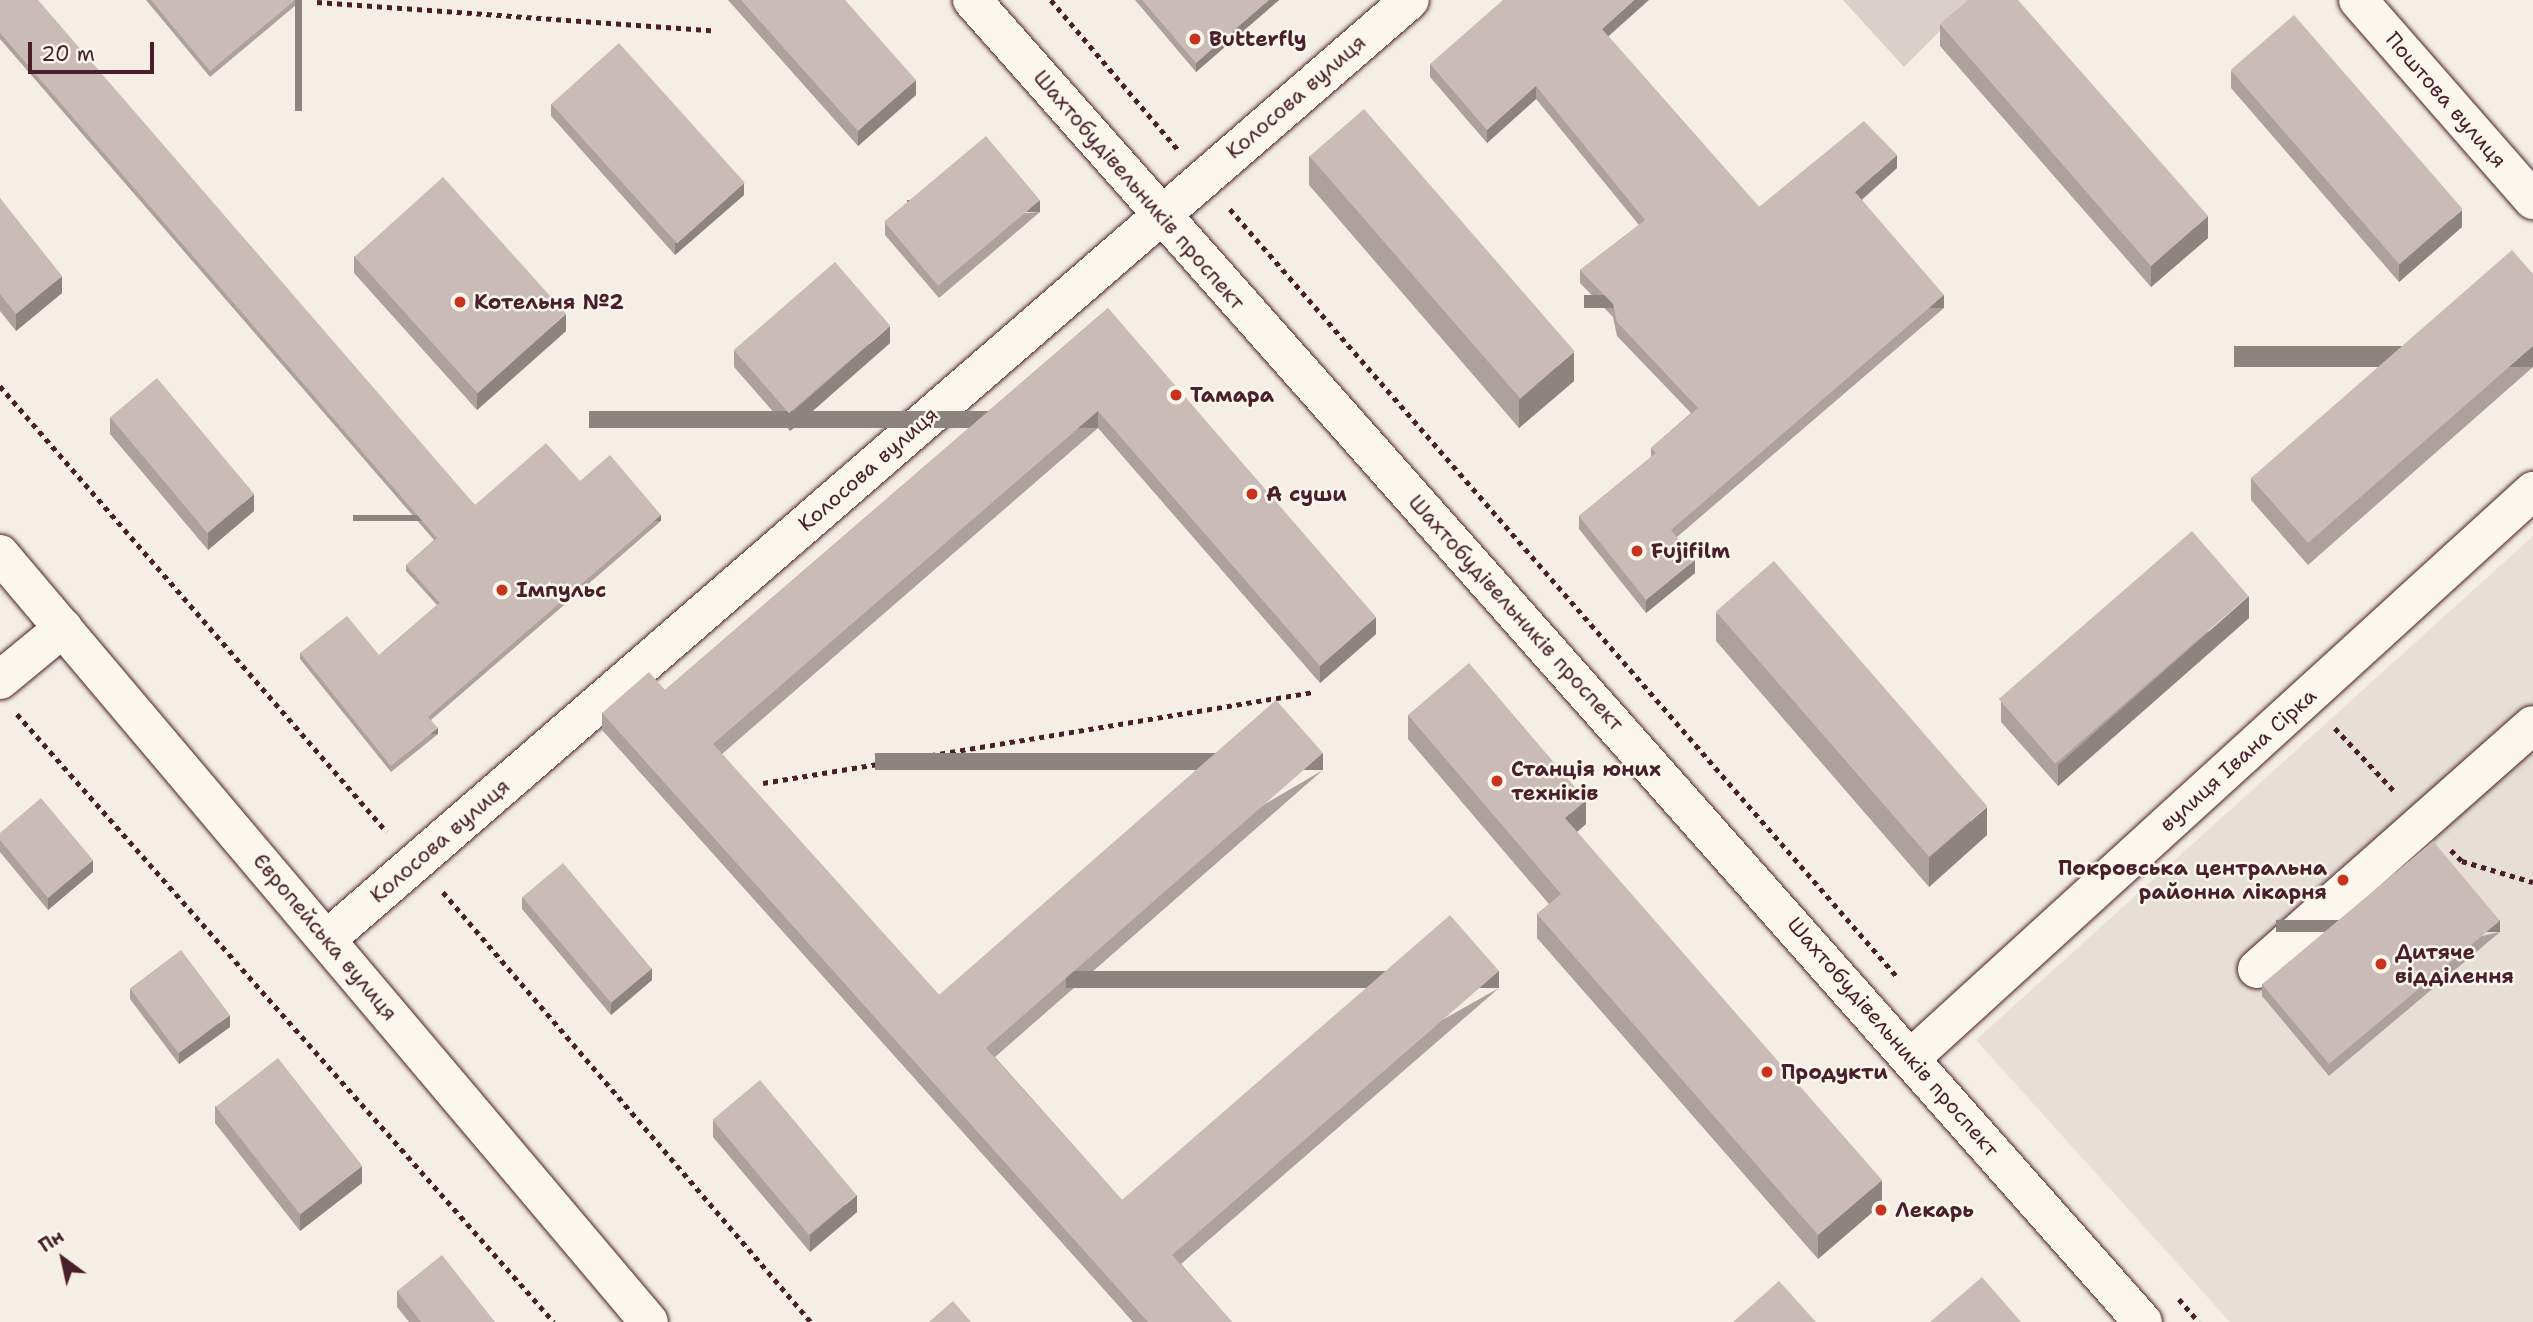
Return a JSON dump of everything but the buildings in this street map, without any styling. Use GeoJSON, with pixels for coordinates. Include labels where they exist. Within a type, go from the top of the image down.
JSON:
{"type":"FeatureCollection","features":[{"type":"Feature","properties":{"kind":"street","name":"Шахтобудівельників проспект"},"geometry":{"type":"LineString","coordinates":[[972,0],[2143,1322]]}},
{"type":"Feature","properties":{"kind":"street","name":"Колосова вулиця"},"geometry":{"type":"LineString","coordinates":[[327,939],[1410,0]]}},
{"type":"Feature","properties":{"kind":"street","name":"Поштова вулиця"},"geometry":{"type":"LineString","coordinates":[[2358,0],[2533,200]]}},
{"type":"Feature","properties":{"kind":"street","name":"вулиця Івана Сірка"},"geometry":{"type":"LineString","coordinates":[[1911,1058],[2533,491]]}},
{"type":"Feature","properties":{"kind":"street","name":"Європейська вулиця"},"geometry":{"type":"LineString","coordinates":[[0,554],[649,1322]]}},
{"type":"Feature","properties":{"kind":"street"},"geometry":{"type":"LineString","coordinates":[[5,693],[63,628]]}},
{"type":"Feature","properties":{"kind":"street"},"geometry":{"type":"LineString","coordinates":[[2257,969],[2533,725]]}},
{"type":"Feature","properties":{"kind":"path"},"geometry":{"type":"LineString","coordinates":[[1051,0],[1202,178],[1942,1030]]}},
{"type":"Feature","properties":{"kind":"path"},"geometry":{"type":"LineString","coordinates":[[317,2],[711,30]]}},
{"type":"Feature","properties":{"kind":"path"},"geometry":{"type":"LineString","coordinates":[[763,783],[1313,692]]}},
{"type":"Feature","properties":{"kind":"path"},"geometry":{"type":"LineString","coordinates":[[5,693],[554,1322]]}},
{"type":"Feature","properties":{"kind":"shaded area"},"geometry":{"type":"Polygon","coordinates":[[[1843,0],[1971,0],[1904,67],[1843,0]]]}},
{"type":"Feature","properties":{"kind":"shaded area","name":"Покровська центральна районна лікарня"},"geometry":{"type":"Polygon","coordinates":[[[2533,536],[2533,1322],[2230,1322],[1976,1040],[2533,536]]]}},
{"type":"Feature","properties":{"kind":"place","name":"Butterfly"},"geometry":{"type":"Point","coordinates":[1195,39]}},
{"type":"Feature","properties":{"kind":"place","name":"Котельня №2"},"geometry":{"type":"Point","coordinates":[460,302]}},
{"type":"Feature","properties":{"kind":"place","name":"Тамара"},"geometry":{"type":"Point","coordinates":[1176,395]}},
{"type":"Feature","properties":{"kind":"place","name":"А суши"},"geometry":{"type":"Point","coordinates":[1252,494]}},
{"type":"Feature","properties":{"kind":"place","name":"Fujifilm"},"geometry":{"type":"Point","coordinates":[1637,551]}},
{"type":"Feature","properties":{"kind":"place","name":"Імпульс"},"geometry":{"type":"Point","coordinates":[502,590]}},
{"type":"Feature","properties":{"kind":"place","name":"Станція юних техніків"},"geometry":{"type":"Point","coordinates":[1497,781]}},
{"type":"Feature","properties":{"kind":"place","name":"Покровська центральна районна лікарня"},"geometry":{"type":"Point","coordinates":[2343,880]}},
{"type":"Feature","properties":{"kind":"place","name":"Дитяче відділення"},"geometry":{"type":"Point","coordinates":[2381,964]}},
{"type":"Feature","properties":{"kind":"place","name":"Продукти"},"geometry":{"type":"Point","coordinates":[1767,1072]}},
{"type":"Feature","properties":{"kind":"place","name":"Лекарь"},"geometry":{"type":"Point","coordinates":[1881,1210]}}]}
